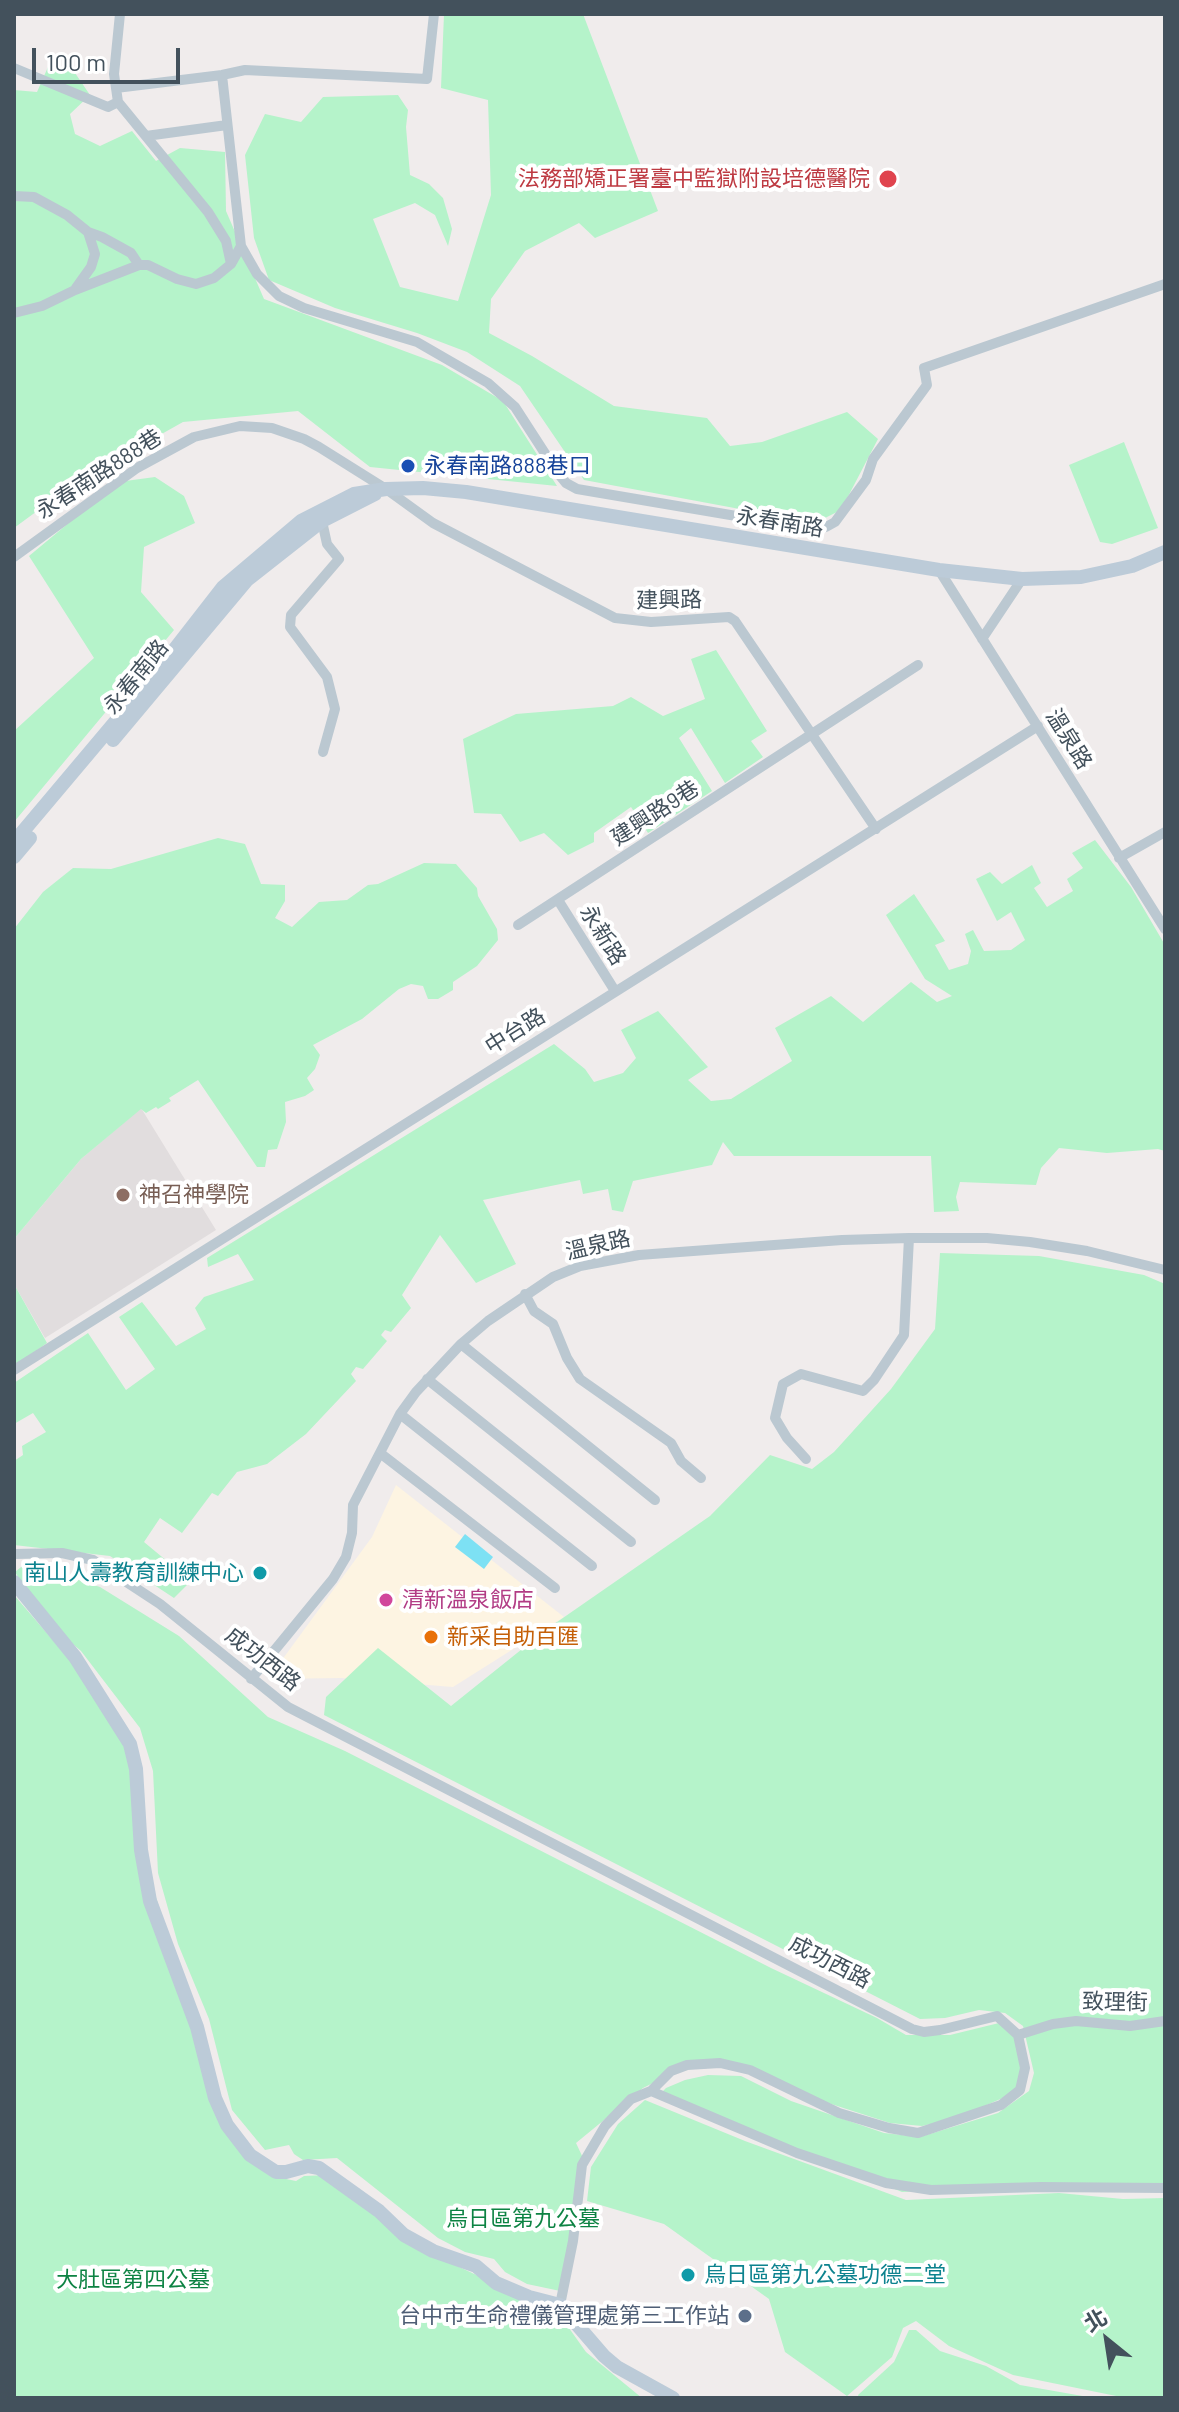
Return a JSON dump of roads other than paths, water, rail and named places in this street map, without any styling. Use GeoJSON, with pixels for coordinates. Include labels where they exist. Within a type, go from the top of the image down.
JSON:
{"type":"FeatureCollection","features":[{"type":"Feature","properties":{"kind":"street"},"geometry":{"type":"LineString","coordinates":[[120,14],[114,74],[118,102],[208,212],[226,241],[231,264]]}},
{"type":"Feature","properties":{"kind":"street"},"geometry":{"type":"LineString","coordinates":[[116,88],[245,70],[427,79],[434,14]]}},
{"type":"Feature","properties":{"kind":"street"},"geometry":{"type":"LineString","coordinates":[[14,68],[108,107],[118,102]]}},
{"type":"Feature","properties":{"kind":"street"},"geometry":{"type":"LineString","coordinates":[[222,75],[241,246],[257,274],[279,296],[304,308],[417,342],[488,383],[515,407],[557,472],[566,483],[577,489],[813,529],[826,527],[835,522],[866,480],[873,459],[927,385],[924,368],[1165,284]]}},
{"type":"Feature","properties":{"kind":"street"},"geometry":{"type":"LineString","coordinates":[[146,136],[227,125]]}},
{"type":"Feature","properties":{"kind":"street"},"geometry":{"type":"LineString","coordinates":[[14,196],[34,197],[67,215],[88,232],[131,253],[139,265]]}},
{"type":"Feature","properties":{"kind":"street"},"geometry":{"type":"LineString","coordinates":[[75,290],[91,267],[95,254],[88,232]]}},
{"type":"Feature","properties":{"kind":"street"},"geometry":{"type":"LineString","coordinates":[[14,313],[42,306],[139,265],[148,265],[196,284],[214,278],[231,264],[241,246]]}},
{"type":"Feature","properties":{"kind":"street","name":"永春南路888巷"},"geometry":{"type":"LineString","coordinates":[[14,557],[137,468],[194,437],[219,429],[240,426],[272,428],[304,439],[386,489]]}},
{"type":"Feature","properties":{"kind":"street","name":"永春南路"},"geometry":{"type":"LineString","coordinates":[[14,842],[153,677],[223,587],[301,521],[354,494],[423,488],[466,492],[939,570],[1022,579],[1081,577],[1132,566],[1165,552]]}},
{"type":"Feature","properties":{"kind":"street","name":"永春南路"},"geometry":{"type":"LineString","coordinates":[[14,857],[247,580],[322,521],[386,489]]}},
{"type":"Feature","properties":{"kind":"street","name":"建興路"},"geometry":{"type":"LineString","coordinates":[[386,489],[472,546],[615,618],[651,622],[729,617],[735,621],[876,829]]}},
{"type":"Feature","properties":{"kind":"street"},"geometry":{"type":"LineString","coordinates":[[322,521],[327,544],[339,559],[291,615],[290,627],[327,677],[335,709],[323,752]]}},
{"type":"Feature","properties":{"kind":"street","name":"溫泉路"},"geometry":{"type":"LineString","coordinates":[[939,570],[1165,929]]}},
{"type":"Feature","properties":{"kind":"street"},"geometry":{"type":"LineString","coordinates":[[982,639],[1022,579]]}},
{"type":"Feature","properties":{"kind":"street","name":"建興路9巷"},"geometry":{"type":"LineString","coordinates":[[518,925],[918,665]]}},
{"type":"Feature","properties":{"kind":"street","name":"中台路"},"geometry":{"type":"LineString","coordinates":[[14,1370],[1038,726]]}},
{"type":"Feature","properties":{"kind":"street"},"geometry":{"type":"LineString","coordinates":[[1119,858],[1165,832]]}},
{"type":"Feature","properties":{"kind":"street","name":"永新路"},"geometry":{"type":"LineString","coordinates":[[558,900],[615,991]]}},
{"type":"Feature","properties":{"kind":"street"},"geometry":{"type":"LineString","coordinates":[[806,1459],[787,1438],[775,1418],[783,1384],[801,1374],[863,1391],[874,1380],[904,1335],[909,1238]]}},
{"type":"Feature","properties":{"kind":"street","name":"溫泉路"},"geometry":{"type":"LineString","coordinates":[[251,1679],[333,1579],[346,1557],[352,1533],[353,1505],[400,1414],[427,1379],[461,1344],[525,1294],[553,1277],[580,1266],[639,1255],[909,1238],[987,1238],[1030,1242],[1087,1251],[1165,1270]]}},
{"type":"Feature","properties":{"kind":"street"},"geometry":{"type":"LineString","coordinates":[[525,1294],[534,1311],[553,1324],[567,1358],[580,1379],[671,1443],[681,1461],[701,1478]]}},
{"type":"Feature","properties":{"kind":"street"},"geometry":{"type":"LineString","coordinates":[[461,1344],[655,1500]]}},
{"type":"Feature","properties":{"kind":"street"},"geometry":{"type":"LineString","coordinates":[[427,1379],[631,1542]]}},
{"type":"Feature","properties":{"kind":"street"},"geometry":{"type":"LineString","coordinates":[[400,1414],[592,1566]]}},
{"type":"Feature","properties":{"kind":"street"},"geometry":{"type":"LineString","coordinates":[[380,1453],[555,1588]]}},
{"type":"Feature","properties":{"kind":"street","name":"成功西路"},"geometry":{"type":"LineString","coordinates":[[14,1554],[62,1553],[93,1560],[160,1604],[288,1707],[912,2029],[924,2032],[940,2030],[997,2016],[1018,2035]]}},
{"type":"Feature","properties":{"kind":"street"},"geometry":{"type":"LineString","coordinates":[[14,1582],[75,1657],[130,1744],[136,1769],[141,1850],[150,1901],[197,2027],[215,2098],[227,2125],[250,2155],[276,2172],[308,2166],[319,2168],[379,2211],[404,2235],[433,2251],[476,2266],[496,2283],[529,2297],[560,2305],[617,2367],[673,2398]]}},
{"type":"Feature","properties":{"kind":"street","name":"致理街"},"geometry":{"type":"LineString","coordinates":[[1018,2035],[1053,2024],[1076,2021],[1130,2026],[1165,2021]]}},
{"type":"Feature","properties":{"kind":"street"},"geometry":{"type":"LineString","coordinates":[[560,2305],[573,2241],[582,2165],[605,2126],[631,2099],[651,2091],[671,2071],[687,2065],[720,2063],[750,2070],[839,2113],[918,2133],[1001,2105],[1020,2090],[1025,2068],[1018,2035]]}},
{"type":"Feature","properties":{"kind":"street"},"geometry":{"type":"LineString","coordinates":[[651,2091],[797,2153],[886,2183],[931,2190],[1165,2188]]}},
{"type":"Feature","properties":{"kind":"water"},"geometry":{"type":"Polygon","coordinates":[[[465,1534],[493,1557],[484,1569],[455,1547],[465,1534]]]}},
{"type":"Feature","properties":{"kind":"place","name":"法務部矯正署臺中監獄附設培德醫院"},"geometry":{"type":"Point","coordinates":[888,179]}},
{"type":"Feature","properties":{"kind":"place","name":"永春南路888巷口"},"geometry":{"type":"Point","coordinates":[408,466]}},
{"type":"Feature","properties":{"kind":"place","name":"神召神學院"},"geometry":{"type":"Point","coordinates":[123,1195]}},
{"type":"Feature","properties":{"kind":"place","name":"南山人壽教育訓練中心"},"geometry":{"type":"Point","coordinates":[260,1573]}},
{"type":"Feature","properties":{"kind":"place","name":"清新溫泉飯店"},"geometry":{"type":"Point","coordinates":[386,1600]}},
{"type":"Feature","properties":{"kind":"place","name":"新采自助百匯"},"geometry":{"type":"Point","coordinates":[431,1637]}},
{"type":"Feature","properties":{"kind":"place","name":"烏日區第九公墓功德二堂"},"geometry":{"type":"Point","coordinates":[688,2275]}},
{"type":"Feature","properties":{"kind":"place","name":"台中市生命禮儀管理處第三工作站"},"geometry":{"type":"Point","coordinates":[745,2316]}},
{"type":"Feature","properties":{"kind":"park label","name":"烏日區第九公墓"},"geometry":{"type":"Point","coordinates":[523,2219]}},
{"type":"Feature","properties":{"kind":"park label","name":"大肚區第四公墓"},"geometry":{"type":"Point","coordinates":[133,2280]}}]}
